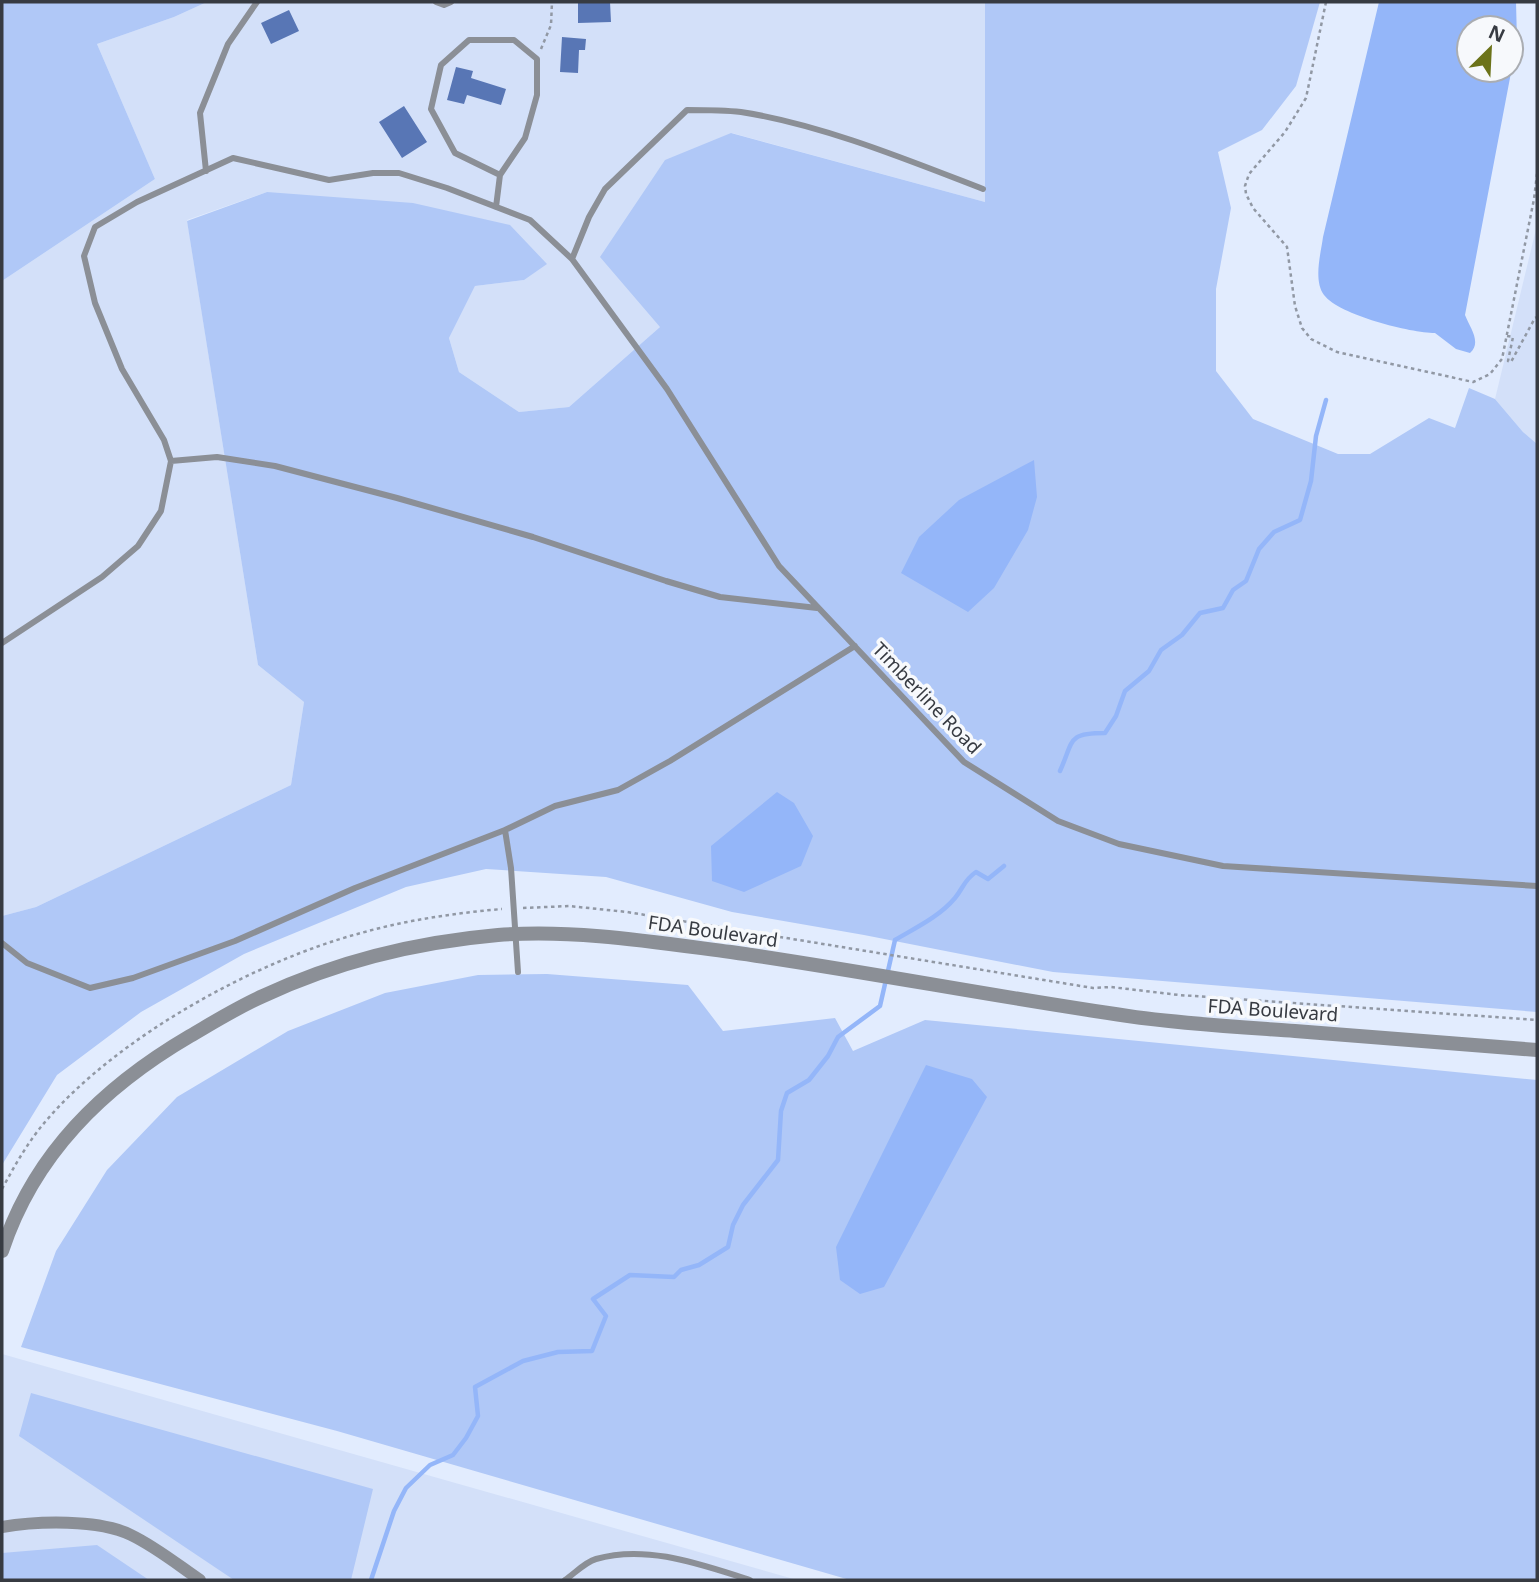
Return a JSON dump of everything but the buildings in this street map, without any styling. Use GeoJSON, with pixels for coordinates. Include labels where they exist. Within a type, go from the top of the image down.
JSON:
{"type":"FeatureCollection","features":[{"type":"Feature","properties":{"kind":"street","name":"FDA Boulevard"},"geometry":{"type":"LineString","coordinates":[[2,1251],[22,1200],[56,1147],[87,1112],[166,1050],[263,996],[312,976],[388,953],[450,941],[563,934],[653,941],[1162,1021],[1537,1050]]}},
{"type":"Feature","properties":{"kind":"street"},"geometry":{"type":"LineString","coordinates":[[2,1527],[42,1521],[119,1530],[158,1551],[200,1580]]}},
{"type":"Feature","properties":{"kind":"lane"},"geometry":{"type":"LineString","coordinates":[[206,171],[200,113],[228,44],[257,2]]}},
{"type":"Feature","properties":{"kind":"lane"},"geometry":{"type":"LineString","coordinates":[[436,2],[444,5],[452,2]]}},
{"type":"Feature","properties":{"kind":"lane"},"geometry":{"type":"LineString","coordinates":[[2,643],[17,630],[102,577],[138,546],[161,511],[171,461],[164,440],[122,369],[95,303],[84,256],[95,226],[137,202],[233,158],[329,180],[373,173],[399,173],[496,206],[500,175],[526,138],[537,95],[537,59],[514,40],[469,40],[440,65],[431,109],[455,153],[500,175]]}},
{"type":"Feature","properties":{"kind":"lane"},"geometry":{"type":"LineString","coordinates":[[572,259],[589,217],[605,189],[687,110],[739,112],[794,123],[925,166],[983,189]]}},
{"type":"Feature","properties":{"kind":"lane","name":"Timberline Road"},"geometry":{"type":"LineString","coordinates":[[496,206],[530,220],[572,259],[667,389],[779,566],[964,762],[1058,821],[1119,844],[1223,866],[1537,886]]}},
{"type":"Feature","properties":{"kind":"lane"},"geometry":{"type":"LineString","coordinates":[[171,461],[217,457],[275,466],[533,537],[720,597],[817,608]]}},
{"type":"Feature","properties":{"kind":"lane"},"geometry":{"type":"LineString","coordinates":[[2,943],[27,963],[90,988],[122,981],[235,942],[355,888],[505,830],[555,806],[618,790],[681,755],[855,646]]}},
{"type":"Feature","properties":{"kind":"lane"},"geometry":{"type":"LineString","coordinates":[[505,830],[511,868],[518,972]]}},
{"type":"Feature","properties":{"kind":"lane"},"geometry":{"type":"LineString","coordinates":[[565,1580],[594,1559],[643,1554],[700,1564],[750,1580]]}},
{"type":"Feature","properties":{"kind":"path"},"geometry":{"type":"LineString","coordinates":[[537,59],[551,25],[552,2]]}},
{"type":"Feature","properties":{"kind":"path"},"geometry":{"type":"LineString","coordinates":[[1326,2],[1306,98],[1285,132],[1249,174],[1245,186],[1253,208],[1287,247],[1295,306],[1302,328],[1311,339],[1337,352],[1473,382],[1483,378],[1496,368],[1502,359],[1537,174]]}},
{"type":"Feature","properties":{"kind":"path"},"geometry":{"type":"LineString","coordinates":[[1507,336],[1513,338],[1508,362],[1511,362],[1537,317]]}},
{"type":"Feature","properties":{"kind":"path"},"geometry":{"type":"LineString","coordinates":[[657,918],[1093,988],[1111,987],[1180,995],[1537,1020]]}},
{"type":"Feature","properties":{"kind":"shaded area"},"geometry":{"type":"Polygon","coordinates":[[[2,2],[207,2],[174,17],[97,44],[155,179],[2,281],[2,2]]]}},
{"type":"Feature","properties":{"kind":"shaded area"},"geometry":{"type":"Polygon","coordinates":[[[207,2],[985,2],[985,202],[732,133],[660,327],[569,407],[519,412],[459,372],[449,338],[475,286],[524,280],[267,192],[187,220],[258,665],[304,702],[291,785],[36,907],[2,916],[2,281],[155,179],[97,44],[174,17],[207,2]]]}},
{"type":"Feature","properties":{"kind":"shaded area"},"geometry":{"type":"Polygon","coordinates":[[[985,2],[1320,2],[1296,86],[1262,130],[1218,152],[1231,208],[1216,289],[1216,371],[1253,419],[1338,454],[1370,454],[1429,418],[1455,428],[1469,388],[1495,399],[1537,444],[1537,1012],[1053,972],[732,912],[606,877],[486,869],[406,887],[244,954],[141,1012],[57,1075],[2,1165],[2,916],[36,907],[291,785],[304,702],[258,665],[187,221],[267,192],[413,203],[510,225],[547,264],[524,280],[475,286],[449,338],[459,372],[519,412],[569,407],[660,327],[600,257],[665,160],[731,133],[985,202],[985,2]]]}},
{"type":"Feature","properties":{"kind":"shaded area"},"geometry":{"type":"Polygon","coordinates":[[[1379,2],[1516,2],[1516,14],[1455,14],[1455,84],[1509,84],[1465,315],[1475,340],[1473,349],[1470,353],[1456,349],[1435,333],[1376,322],[1344,309],[1324,295],[1319,282],[1323,237],[1379,2]]]}},
{"type":"Feature","properties":{"kind":"shaded area"},"geometry":{"type":"Polygon","coordinates":[[[1537,225],[1537,444],[1495,399],[1537,225]]]}},
{"type":"Feature","properties":{"kind":"shaded area"},"geometry":{"type":"Polygon","coordinates":[[[1034,460],[1037,497],[1028,530],[994,588],[968,612],[901,573],[919,537],[959,500],[1034,460]]]}},
{"type":"Feature","properties":{"kind":"shaded area"},"geometry":{"type":"Polygon","coordinates":[[[777,792],[794,803],[813,836],[801,866],[744,892],[712,881],[711,846],[777,792]]]}},
{"type":"Feature","properties":{"kind":"shaded area"},"geometry":{"type":"Polygon","coordinates":[[[547,974],[688,985],[723,1031],[835,1018],[853,1051],[925,1020],[1537,1080],[1537,1580],[850,1580],[337,1431],[21,1347],[56,1251],[107,1170],[177,1097],[288,1031],[385,993],[478,975],[547,974]]]}},
{"type":"Feature","properties":{"kind":"shaded area"},"geometry":{"type":"Polygon","coordinates":[[[926,1065],[972,1079],[987,1097],[884,1287],[860,1294],[840,1280],[836,1247],[926,1065]]]}},
{"type":"Feature","properties":{"kind":"shaded area"},"geometry":{"type":"Polygon","coordinates":[[[2,1354],[797,1580],[2,1580],[2,1354]]]}},
{"type":"Feature","properties":{"kind":"shaded area"},"geometry":{"type":"Polygon","coordinates":[[[31,1393],[373,1489],[351,1580],[234,1580],[19,1436],[31,1393]]]}},
{"type":"Feature","properties":{"kind":"shaded area"},"geometry":{"type":"Polygon","coordinates":[[[97,1545],[149,1580],[2,1580],[2,1553],[97,1545]]]}},
{"type":"Feature","properties":{"kind":"waterway"},"geometry":{"type":"LineString","coordinates":[[1060,771],[1074,740],[1084,735],[1105,733],[1116,716],[1125,691],[1149,671],[1161,650],[1182,635],[1200,613],[1223,608],[1233,590],[1246,581],[1259,549],[1274,532],[1300,520],[1311,481],[1316,436],[1326,400]]}},
{"type":"Feature","properties":{"kind":"waterway"},"geometry":{"type":"LineString","coordinates":[[371,1580],[394,1511],[406,1488],[430,1465],[453,1455],[478,1416],[475,1387],[523,1361],[558,1352],[592,1351],[606,1316],[593,1299],[630,1275],[674,1277],[681,1270],[699,1265],[728,1247],[733,1225],[743,1205],[778,1160],[781,1111],[787,1093],[809,1080],[828,1056],[838,1037],[880,1006],[895,940],[942,911],[976,872],[988,879],[1004,866]]}}]}
